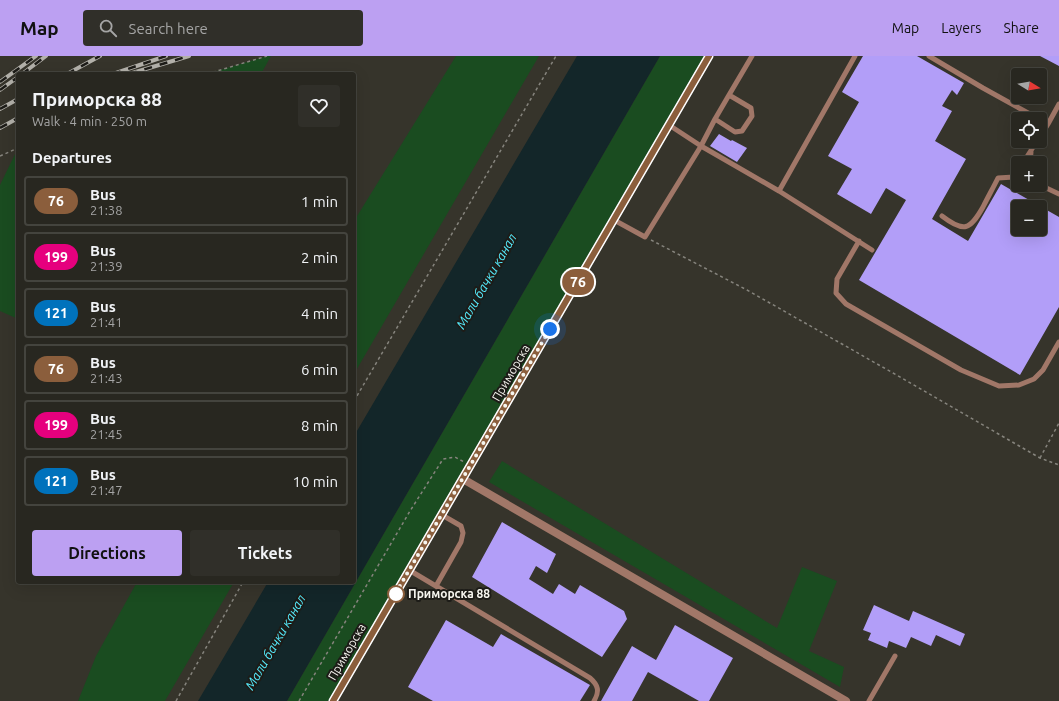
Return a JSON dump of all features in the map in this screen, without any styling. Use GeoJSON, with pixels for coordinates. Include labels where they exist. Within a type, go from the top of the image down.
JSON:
{"type":"FeatureCollection","features":[{"type":"Feature","properties":{"kind":"street","name":"Приморска"},"geometry":{"type":"LineString","coordinates":[[333,701],[709,56]]}},
{"type":"Feature","properties":{"kind":"street"},"geometry":{"type":"LineString","coordinates":[[463,479],[846,701]]}},
{"type":"Feature","properties":{"kind":"lane"},"geometry":{"type":"LineString","coordinates":[[614,220],[645,237],[752,56]]}},
{"type":"Feature","properties":{"kind":"lane"},"geometry":{"type":"LineString","coordinates":[[778,191],[854,56]]}},
{"type":"Feature","properties":{"kind":"lane"},"geometry":{"type":"LineString","coordinates":[[929,56],[1027,112]]}},
{"type":"Feature","properties":{"kind":"lane"},"geometry":{"type":"LineString","coordinates":[[715,119],[735,132],[742,131],[752,116],[751,108],[729,95]]}},
{"type":"Feature","properties":{"kind":"lane"},"geometry":{"type":"LineString","coordinates":[[1048,124],[1059,104]]}},
{"type":"Feature","properties":{"kind":"lane"},"geometry":{"type":"LineString","coordinates":[[669,125],[700,146],[778,191],[872,250]]}},
{"type":"Feature","properties":{"kind":"lane"},"geometry":{"type":"LineString","coordinates":[[1028,156],[1033,148]]}},
{"type":"Feature","properties":{"kind":"lane"},"geometry":{"type":"LineString","coordinates":[[1031,152],[1031,156]]}},
{"type":"Feature","properties":{"kind":"lane"},"geometry":{"type":"LineString","coordinates":[[942,216],[958,226],[966,227],[974,222],[998,178],[1011,177]]}},
{"type":"Feature","properties":{"kind":"lane"},"geometry":{"type":"LineString","coordinates":[[1047,188],[1059,194]]}},
{"type":"Feature","properties":{"kind":"lane"},"geometry":{"type":"LineString","coordinates":[[859,241],[837,279],[836,293],[846,304],[961,370],[999,386],[1019,385],[1034,379],[1043,370],[1059,342]]}},
{"type":"Feature","properties":{"kind":"lane"},"geometry":{"type":"LineString","coordinates":[[436,586],[462,542],[463,533],[461,526],[442,515]]}},
{"type":"Feature","properties":{"kind":"lane"},"geometry":{"type":"LineString","coordinates":[[410,570],[590,678],[596,683],[598,690],[594,701]]}},
{"type":"Feature","properties":{"kind":"lane"},"geometry":{"type":"LineString","coordinates":[[869,701],[895,656]]}},
{"type":"Feature","properties":{"kind":"path"},"geometry":{"type":"LineString","coordinates":[[214,72],[267,56]]}},
{"type":"Feature","properties":{"kind":"path"},"geometry":{"type":"LineString","coordinates":[[356,398],[556,56]]}},
{"type":"Feature","properties":{"kind":"path"},"geometry":{"type":"LineString","coordinates":[[0,156],[16,149]]}},
{"type":"Feature","properties":{"kind":"path"},"geometry":{"type":"LineString","coordinates":[[645,237],[747,290],[1040,458],[1059,465]]}},
{"type":"Feature","properties":{"kind":"path"},"geometry":{"type":"LineString","coordinates":[[1040,458],[1059,423]]}},
{"type":"Feature","properties":{"kind":"path"},"geometry":{"type":"LineString","coordinates":[[299,701],[410,511],[443,459],[455,457],[470,466]]}},
{"type":"Feature","properties":{"kind":"path"},"geometry":{"type":"LineString","coordinates":[[176,701],[242,584]]}},
{"type":"Feature","properties":{"kind":"green space"},"geometry":{"type":"Polygon","coordinates":[[[267,56],[271,56],[262,72],[214,72],[267,56]]]}},
{"type":"Feature","properties":{"kind":"green space"},"geometry":{"type":"Polygon","coordinates":[[[456,56],[539,56],[356,371],[356,218],[456,56]]]}},
{"type":"Feature","properties":{"kind":"green space"},"geometry":{"type":"Polygon","coordinates":[[[660,56],[704,56],[328,701],[287,701],[660,56]]]}},
{"type":"Feature","properties":{"kind":"green space"},"geometry":{"type":"Polygon","coordinates":[[[16,152],[16,318],[0,311],[0,185],[16,152]]]}},
{"type":"Feature","properties":{"kind":"green space"},"geometry":{"type":"Polygon","coordinates":[[[502,461],[777,628],[802,567],[837,581],[809,651],[844,667],[840,687],[489,482],[502,461]]]}},
{"type":"Feature","properties":{"kind":"green space"},"geometry":{"type":"Polygon","coordinates":[[[136,584],[233,584],[165,701],[78,701],[96,656],[136,584]]]}},
{"type":"Feature","properties":{"kind":"water","name":"Мали бачки канал"},"geometry":{"type":"Polygon","coordinates":[[[577,56],[660,56],[356,582],[356,433],[577,56]]]}},
{"type":"Feature","properties":{"kind":"water","name":"Мали бачки канал"},"geometry":{"type":"Polygon","coordinates":[[[267,584],[355,584],[287,701],[198,701],[267,584]]]}},
{"type":"Feature","properties":{"kind":"building"},"geometry":{"type":"Polygon","coordinates":[[[863,56],[917,56],[964,83],[957,95],[952,90],[942,106],[952,111],[935,141],[966,159],[932,219],[968,241],[1001,184],[1011,190],[1011,192],[1015,192],[1029,200],[1011,200],[1011,236],[1047,236],[1047,210],[1059,217],[1059,307],[1020,375],[859,280],[906,200],[886,188],[871,214],[837,194],[852,169],[828,156],[859,102],[842,92],[863,56]]]}},
{"type":"Feature","properties":{"kind":"building"},"geometry":{"type":"Polygon","coordinates":[[[1040,56],[1059,56],[1059,66],[1040,56]]]}},
{"type":"Feature","properties":{"kind":"building"},"geometry":{"type":"Polygon","coordinates":[[[719,134],[747,148],[737,162],[710,146],[719,134]]]}},
{"type":"Feature","properties":{"kind":"building"},"geometry":{"type":"Polygon","coordinates":[[[502,522],[556,554],[547,573],[536,566],[529,579],[553,594],[559,584],[575,594],[580,585],[624,611],[627,619],[602,657],[472,577],[502,522]]]}},
{"type":"Feature","properties":{"kind":"building"},"geometry":{"type":"Polygon","coordinates":[[[874,605],[909,621],[913,611],[965,634],[960,646],[936,635],[931,646],[911,637],[906,648],[889,641],[887,648],[868,640],[871,633],[863,630],[874,605]]]}},
{"type":"Feature","properties":{"kind":"building"},"geometry":{"type":"Polygon","coordinates":[[[446,620],[493,647],[501,634],[590,685],[580,701],[433,701],[408,687],[446,620]]]}},
{"type":"Feature","properties":{"kind":"building"},"geometry":{"type":"Polygon","coordinates":[[[675,625],[733,658],[709,701],[699,701],[648,672],[632,701],[601,701],[632,646],[656,660],[675,625]]]}},
{"type":"Feature","properties":{"kind":"railway"},"geometry":{"type":"LineString","coordinates":[[0,82],[36,56]]}},
{"type":"Feature","properties":{"kind":"railway"},"geometry":{"type":"LineString","coordinates":[[25,72],[46,56]]}},
{"type":"Feature","properties":{"kind":"railway"},"geometry":{"type":"LineString","coordinates":[[71,72],[100,56]]}},
{"type":"Feature","properties":{"kind":"railway"},"geometry":{"type":"LineString","coordinates":[[119,72],[166,56]]}},
{"type":"Feature","properties":{"kind":"railway"},"geometry":{"type":"LineString","coordinates":[[136,72],[189,56]]}},
{"type":"Feature","properties":{"kind":"railway"},"geometry":{"type":"LineString","coordinates":[[0,90],[16,78]]}},
{"type":"Feature","properties":{"kind":"railway"},"geometry":{"type":"LineString","coordinates":[[0,109],[16,100]]}},
{"type":"Feature","properties":{"kind":"railway"},"geometry":{"type":"LineString","coordinates":[[0,128],[16,119]]}},
{"type":"Feature","properties":{"kind":"bus line","name":"76"},"geometry":{"type":"LineString","coordinates":[[333,701],[709,56]]}},
{"type":"Feature","properties":{"kind":"place","name":"Приморска 88"},"geometry":{"type":"Point","coordinates":[396,594]}},
{"type":"Feature","properties":{"kind":"route"},"geometry":{"type":"LineString","coordinates":[[396,594],[394,596],[550,329]]}}]}
